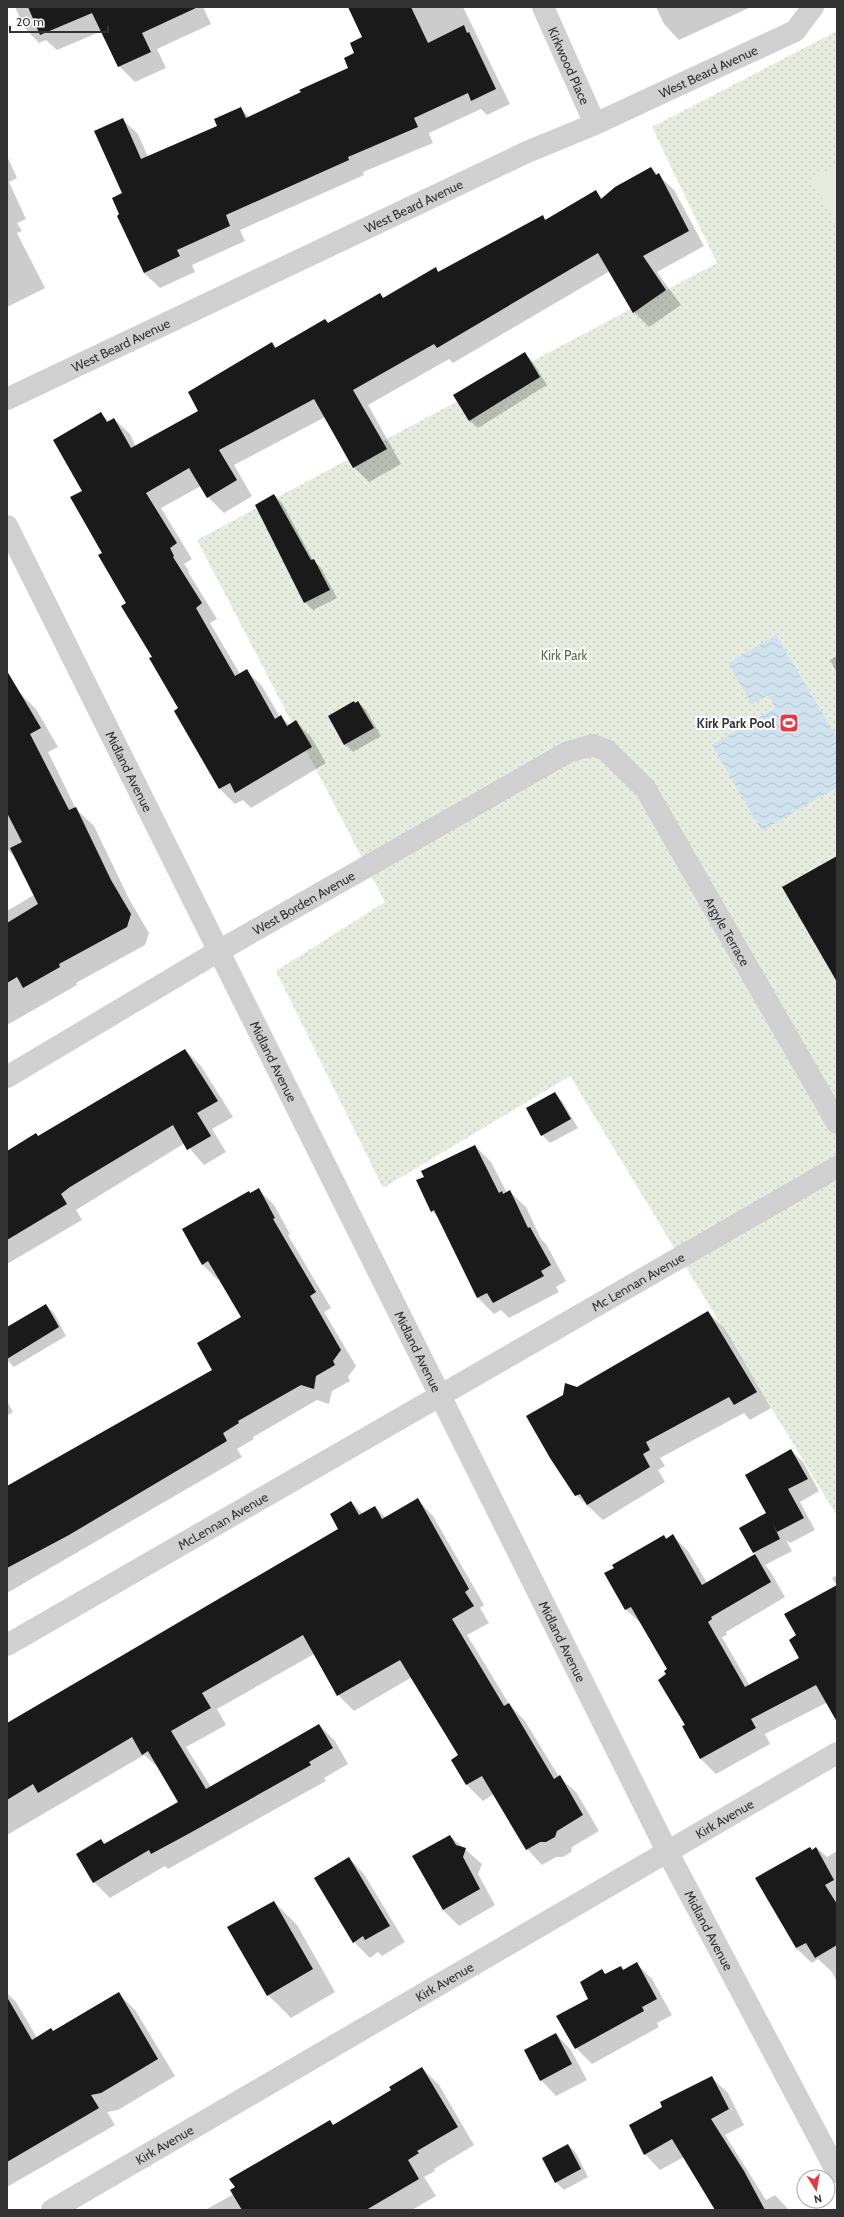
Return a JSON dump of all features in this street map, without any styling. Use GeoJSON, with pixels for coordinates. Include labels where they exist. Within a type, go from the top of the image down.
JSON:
{"type":"FeatureCollection","features":[{"type":"Feature","properties":{"kind":"street","name":"Kirkwood Place"},"geometry":{"type":"LineString","coordinates":[[543,7],[595,124]]}},
{"type":"Feature","properties":{"kind":"street","name":"West Beard Avenue"},"geometry":{"type":"LineString","coordinates":[[7,399],[527,152],[595,124],[795,31],[813,7]]}},
{"type":"Feature","properties":{"kind":"street","name":"Midland Avenue"},"geometry":{"type":"LineString","coordinates":[[7,526],[438,1395],[667,1851],[837,2172]]}},
{"type":"Feature","properties":{"kind":"street","name":"West Borden Avenue"},"geometry":{"type":"LineString","coordinates":[[7,1077],[218,952],[568,752],[593,745],[606,750]]}},
{"type":"Feature","properties":{"kind":"street","name":"Argyle Terrace"},"geometry":{"type":"LineString","coordinates":[[606,750],[645,788],[837,1123]]}},
{"type":"Feature","properties":{"kind":"street","name":"Mc Lennan Avenue"},"geometry":{"type":"LineString","coordinates":[[438,1395],[837,1167]]}},
{"type":"Feature","properties":{"kind":"street","name":"McLennan Avenue"},"geometry":{"type":"LineString","coordinates":[[7,1645],[438,1395]]}},
{"type":"Feature","properties":{"kind":"street","name":"Kirk Avenue"},"geometry":{"type":"LineString","coordinates":[[52,2210],[667,1851],[837,1754]]}},
{"type":"Feature","properties":{"kind":"green space","name":"Kirk Park"},"geometry":{"type":"Polygon","coordinates":[[[837,31],[837,1516],[570,1076],[383,1188],[276,971],[385,902],[197,540],[717,263],[652,127],[837,31]]]}},
{"type":"Feature","properties":{"kind":"green space"},"geometry":{"type":"Polygon","coordinates":[[[837,164],[837,224],[811,179],[837,164]]]}},
{"type":"Feature","properties":{"kind":"water","name":"Kirk Park Pool"},"geometry":{"type":"Polygon","coordinates":[[[776,635],[837,738],[837,787],[762,831],[712,745],[775,708],[768,695],[752,704],[728,663],[776,635]]]}},
{"type":"Feature","properties":{"kind":"building"},"geometry":{"type":"Polygon","coordinates":[[[28,7],[198,7],[142,33],[151,52],[118,67],[92,13],[40,35],[28,7]]]}},
{"type":"Feature","properties":{"kind":"building"},"geometry":{"type":"Polygon","coordinates":[[[348,7],[411,7],[428,43],[464,25],[467,33],[469,32],[496,89],[471,101],[468,93],[414,118],[418,127],[348,157],[349,160],[226,215],[230,226],[177,250],[180,256],[144,273],[117,216],[119,214],[112,198],[122,193],[94,131],[123,118],[141,159],[217,126],[214,119],[241,107],[246,118],[301,92],[299,90],[348,68],[344,58],[354,53],[350,43],[362,37],[348,7]]]}},
{"type":"Feature","properties":{"kind":"building"},"geometry":{"type":"Polygon","coordinates":[[[651,167],[656,175],[659,173],[689,231],[643,256],[666,290],[633,313],[598,253],[437,348],[434,344],[353,390],[387,449],[353,468],[314,399],[219,450],[237,480],[207,498],[189,468],[146,493],[177,543],[170,548],[174,556],[173,557],[202,603],[196,608],[235,676],[247,669],[275,719],[281,715],[287,726],[296,720],[312,747],[235,793],[230,783],[219,789],[174,711],[178,708],[149,658],[152,657],[121,606],[126,603],[98,555],[102,553],[70,497],[82,491],[53,440],[101,412],[107,422],[114,418],[131,448],[198,411],[188,392],[272,342],[275,348],[325,319],[328,323],[380,293],[383,298],[436,267],[438,272],[543,215],[545,220],[596,190],[601,199],[615,187],[651,167]]]}},
{"type":"Feature","properties":{"kind":"building"},"geometry":{"type":"Polygon","coordinates":[[[525,352],[540,377],[469,421],[453,395],[525,352]]]}},
{"type":"Feature","properties":{"kind":"building"},"geometry":{"type":"Polygon","coordinates":[[[274,494],[311,560],[314,559],[330,590],[304,603],[255,505],[274,494]]]}},
{"type":"Feature","properties":{"kind":"building"},"geometry":{"type":"Polygon","coordinates":[[[7,671],[41,728],[30,734],[69,810],[76,807],[111,880],[131,914],[127,927],[59,964],[60,967],[23,988],[17,977],[7,983],[7,923],[38,904],[10,848],[22,842],[7,813],[7,671]]]}},
{"type":"Feature","properties":{"kind":"building"},"geometry":{"type":"Polygon","coordinates":[[[354,701],[355,703],[358,701],[374,728],[344,745],[328,716],[354,701]]]}},
{"type":"Feature","properties":{"kind":"building"},"geometry":{"type":"Polygon","coordinates":[[[837,856],[837,982],[782,887],[837,856]]]}},
{"type":"Feature","properties":{"kind":"building"},"geometry":{"type":"Polygon","coordinates":[[[185,1049],[218,1101],[197,1113],[211,1136],[187,1150],[173,1125],[70,1187],[61,1194],[67,1204],[7,1240],[7,1151],[36,1133],[38,1136],[185,1049]]]}},
{"type":"Feature","properties":{"kind":"building"},"geometry":{"type":"Polygon","coordinates":[[[555,1092],[571,1119],[541,1136],[526,1108],[555,1092]]]}},
{"type":"Feature","properties":{"kind":"building"},"geometry":{"type":"Polygon","coordinates":[[[475,1145],[499,1193],[502,1191],[503,1194],[510,1190],[528,1228],[530,1227],[551,1265],[541,1271],[544,1276],[493,1303],[487,1293],[477,1298],[434,1210],[431,1212],[416,1180],[424,1177],[421,1171],[475,1145]]]}},
{"type":"Feature","properties":{"kind":"building"},"geometry":{"type":"Polygon","coordinates":[[[259,1188],[275,1218],[273,1219],[316,1292],[310,1296],[341,1350],[333,1361],[335,1365],[316,1376],[314,1389],[301,1385],[238,1421],[239,1423],[223,1433],[227,1441],[69,1535],[7,1568],[7,1486],[212,1370],[197,1343],[241,1317],[208,1261],[202,1265],[182,1229],[249,1191],[250,1193],[259,1188]]]}},
{"type":"Feature","properties":{"kind":"building"},"geometry":{"type":"Polygon","coordinates":[[[46,1304],[59,1327],[7,1359],[7,1327],[46,1304]]]}},
{"type":"Feature","properties":{"kind":"building"},"geometry":{"type":"Polygon","coordinates":[[[708,1311],[757,1392],[734,1405],[729,1397],[646,1442],[650,1450],[643,1454],[650,1467],[587,1505],[580,1494],[575,1496],[550,1458],[526,1416],[563,1395],[565,1383],[577,1387],[708,1311]]]}},
{"type":"Feature","properties":{"kind":"building"},"geometry":{"type":"Polygon","coordinates":[[[791,1449],[808,1479],[788,1489],[804,1518],[777,1532],[772,1522],[780,1539],[753,1553],[739,1528],[766,1513],[745,1475],[791,1449]]]}},
{"type":"Feature","properties":{"kind":"building"},"geometry":{"type":"Polygon","coordinates":[[[418,1498],[469,1589],[465,1592],[474,1606],[452,1619],[504,1706],[509,1703],[554,1779],[560,1775],[583,1815],[557,1831],[555,1837],[546,1842],[540,1842],[526,1850],[482,1776],[466,1785],[451,1760],[458,1755],[400,1660],[337,1696],[303,1635],[202,1693],[211,1708],[171,1731],[206,1789],[319,1724],[333,1748],[309,1762],[311,1765],[190,1833],[151,1854],[149,1850],[93,1883],[76,1854],[101,1839],[104,1844],[178,1802],[148,1751],[142,1755],[132,1737],[38,1793],[33,1784],[7,1800],[7,1723],[338,1529],[330,1514],[351,1501],[359,1515],[375,1506],[382,1519],[418,1498]]]}},
{"type":"Feature","properties":{"kind":"building"},"geometry":{"type":"Polygon","coordinates":[[[673,1534],[702,1585],[755,1554],[771,1582],[711,1617],[712,1619],[708,1622],[745,1687],[799,1658],[789,1640],[796,1635],[784,1614],[837,1585],[837,1722],[816,1685],[751,1719],[756,1728],[700,1759],[682,1726],[685,1725],[658,1680],[666,1674],[664,1671],[667,1669],[631,1607],[625,1610],[604,1573],[614,1568],[612,1565],[664,1535],[666,1539],[673,1534]]]}},
{"type":"Feature","properties":{"kind":"building"},"geometry":{"type":"Polygon","coordinates":[[[450,1835],[456,1845],[466,1848],[463,1857],[480,1889],[443,1910],[412,1856],[450,1835]]]}},
{"type":"Feature","properties":{"kind":"building"},"geometry":{"type":"Polygon","coordinates":[[[810,1847],[812,1850],[816,1847],[834,1880],[825,1885],[837,1904],[837,1945],[815,1958],[806,1943],[796,1948],[755,1878],[810,1847]]]}},
{"type":"Feature","properties":{"kind":"building"},"geometry":{"type":"Polygon","coordinates":[[[349,1857],[390,1926],[365,1940],[363,1936],[353,1943],[314,1878],[349,1857]]]}},
{"type":"Feature","properties":{"kind":"building"},"geometry":{"type":"Polygon","coordinates":[[[274,1901],[313,1969],[267,1996],[227,1927],[274,1901]]]}},
{"type":"Feature","properties":{"kind":"building"},"geometry":{"type":"Polygon","coordinates":[[[637,1962],[657,1999],[642,2007],[644,2011],[575,2049],[556,2016],[588,1999],[580,1982],[602,1969],[605,1974],[621,1966],[623,1970],[637,1962]]]}},
{"type":"Feature","properties":{"kind":"building"},"geometry":{"type":"Polygon","coordinates":[[[119,1992],[158,2059],[101,2093],[91,2095],[99,2108],[7,2162],[7,1997],[32,2040],[51,2028],[53,2031],[119,1992]]]}},
{"type":"Feature","properties":{"kind":"building"},"geometry":{"type":"Polygon","coordinates":[[[556,2033],[572,2064],[540,2081],[524,2050],[556,2033]]]}},
{"type":"Feature","properties":{"kind":"building"},"geometry":{"type":"Polygon","coordinates":[[[422,2067],[458,2127],[417,2151],[419,2153],[408,2160],[419,2179],[366,2210],[242,2210],[230,2190],[235,2187],[229,2179],[330,2120],[333,2125],[391,2090],[389,2087],[422,2067]]]}},
{"type":"Feature","properties":{"kind":"building"},"geometry":{"type":"Polygon","coordinates":[[[712,2076],[729,2109],[711,2119],[744,2171],[765,2210],[715,2210],[672,2139],[644,2155],[629,2125],[662,2107],[660,2102],[712,2076]]]}},
{"type":"Feature","properties":{"kind":"building"},"geometry":{"type":"Polygon","coordinates":[[[568,2144],[581,2169],[555,2183],[542,2158],[568,2144]]]}},
{"type":"Feature","properties":{"kind":"place","name":"Kirk Park Pool"},"geometry":{"type":"Point","coordinates":[789,723]}}]}
